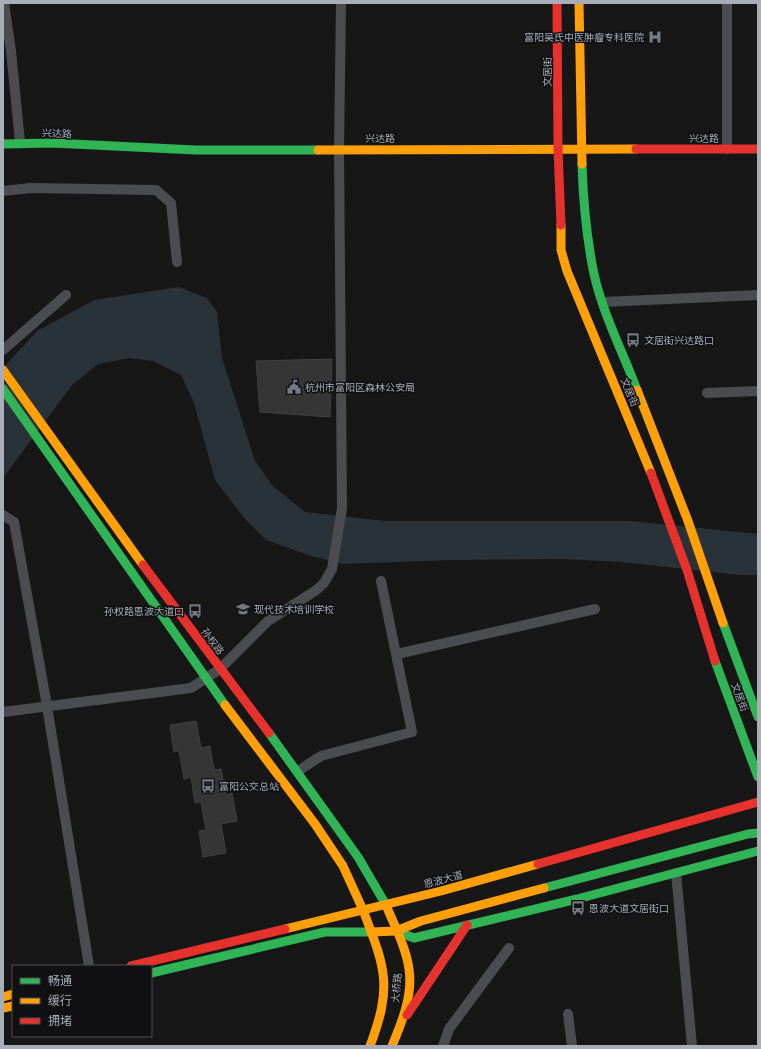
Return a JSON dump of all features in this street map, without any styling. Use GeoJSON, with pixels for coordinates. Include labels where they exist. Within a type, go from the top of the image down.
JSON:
{"type":"FeatureCollection","features":[{"type":"Feature","properties":{"kind":"main road","name":"文居街"},"geometry":{"type":"LineString","coordinates":[[557,3],[558,148],[561,202],[561,250],[579,300],[630,420],[668,519],[687,570],[718,670],[758,777]]}},
{"type":"Feature","properties":{"kind":"main road","name":"文居街"},"geometry":{"type":"LineString","coordinates":[[579,3],[582,148],[587,233],[592,265],[603,302],[688,521],[705,574],[758,717]]}},
{"type":"Feature","properties":{"kind":"main road","name":"兴达路"},"geometry":{"type":"LineString","coordinates":[[3,144],[20,142],[195,150],[558,148],[758,149]]}},
{"type":"Feature","properties":{"kind":"main road","name":"孙权路"},"geometry":{"type":"LineString","coordinates":[[3,370],[220,669],[298,771],[358,857],[386,905],[396,931]]}},
{"type":"Feature","properties":{"kind":"main road"},"geometry":{"type":"LineString","coordinates":[[3,388],[206,679],[315,824],[343,866],[363,910],[371,932]]}},
{"type":"Feature","properties":{"kind":"main road","name":"恩波大道"},"geometry":{"type":"LineString","coordinates":[[135,965],[441,891],[758,802]]}},
{"type":"Feature","properties":{"kind":"main road"},"geometry":{"type":"LineString","coordinates":[[152,973],[325,932],[396,931],[421,921],[748,834],[758,833]]}},
{"type":"Feature","properties":{"kind":"main road"},"geometry":{"type":"LineString","coordinates":[[396,931],[414,938],[676,873],[758,851]]}},
{"type":"Feature","properties":{"kind":"main road"},"geometry":{"type":"LineString","coordinates":[[402,1024],[467,925]]}},
{"type":"Feature","properties":{"kind":"main road","name":"大桥路"},"geometry":{"type":"LineString","coordinates":[[392,1046],[402,1024],[408,995],[408,968],[396,931]]}},
{"type":"Feature","properties":{"kind":"main road","name":"大桥路"},"geometry":{"type":"LineString","coordinates":[[370,1046],[381,1017],[385,989],[382,967],[371,932]]}},
{"type":"Feature","properties":{"kind":"street"},"geometry":{"type":"LineString","coordinates":[[4,3],[11,51],[20,142]]}},
{"type":"Feature","properties":{"kind":"street"},"geometry":{"type":"LineString","coordinates":[[3,712],[191,688],[220,669],[268,622],[324,583],[332,569],[342,508],[339,149],[341,3]]}},
{"type":"Feature","properties":{"kind":"street"},"geometry":{"type":"LineString","coordinates":[[727,3],[727,149]]}},
{"type":"Feature","properties":{"kind":"street"},"geometry":{"type":"LineString","coordinates":[[3,191],[30,188],[156,190],[171,203],[177,262]]}},
{"type":"Feature","properties":{"kind":"street"},"geometry":{"type":"LineString","coordinates":[[3,350],[66,295]]}},
{"type":"Feature","properties":{"kind":"street"},"geometry":{"type":"LineString","coordinates":[[603,302],[758,295]]}},
{"type":"Feature","properties":{"kind":"street"},"geometry":{"type":"LineString","coordinates":[[707,393],[758,391]]}},
{"type":"Feature","properties":{"kind":"street"},"geometry":{"type":"LineString","coordinates":[[3,515],[14,522],[47,706],[89,965]]}},
{"type":"Feature","properties":{"kind":"street"},"geometry":{"type":"LineString","coordinates":[[298,771],[321,756],[412,732],[381,581]]}},
{"type":"Feature","properties":{"kind":"street"},"geometry":{"type":"LineString","coordinates":[[396,654],[595,609]]}},
{"type":"Feature","properties":{"kind":"street"},"geometry":{"type":"LineString","coordinates":[[676,873],[692,1046]]}},
{"type":"Feature","properties":{"kind":"street"},"geometry":{"type":"LineString","coordinates":[[443,1046],[449,1029],[509,948]]}},
{"type":"Feature","properties":{"kind":"street"},"geometry":{"type":"LineString","coordinates":[[568,1014],[572,1046]]}},
{"type":"Feature","properties":{"kind":"shaded area"},"geometry":{"type":"Polygon","coordinates":[[[179,287],[207,298],[217,312],[222,358],[255,461],[272,485],[305,512],[385,521],[630,521],[758,534],[758,575],[740,575],[621,562],[564,559],[451,560],[343,564],[308,555],[266,540],[246,520],[215,480],[194,403],[181,375],[153,361],[129,358],[98,364],[72,385],[3,478],[3,368],[37,331],[94,300],[179,287]]]}},
{"type":"Feature","properties":{"kind":"building","name":"杭州市富阳区森林公安局"},"geometry":{"type":"Polygon","coordinates":[[[332,359],[330,417],[260,412],[256,361],[332,359]]]}},
{"type":"Feature","properties":{"kind":"building","name":"富阳公交总站"},"geometry":{"type":"Polygon","coordinates":[[[196,721],[201,748],[210,746],[214,770],[221,769],[226,795],[232,793],[237,821],[221,824],[226,853],[203,857],[199,831],[206,830],[201,802],[195,803],[191,777],[184,779],[179,751],[174,752],[170,725],[196,721]]]}},
{"type":"Feature","properties":{"kind":"traffic: fast"},"geometry":{"type":"LineString","coordinates":[[3,144],[53,143],[195,150],[318,150]]}},
{"type":"Feature","properties":{"kind":"traffic: fast"},"geometry":{"type":"LineString","coordinates":[[582,164],[586,227],[595,280],[605,312],[637,390]]}},
{"type":"Feature","properties":{"kind":"traffic: fast"},"geometry":{"type":"LineString","coordinates":[[3,389],[225,705]]}},
{"type":"Feature","properties":{"kind":"traffic: fast"},"geometry":{"type":"LineString","coordinates":[[723,623],[758,717]]}},
{"type":"Feature","properties":{"kind":"traffic: fast"},"geometry":{"type":"LineString","coordinates":[[715,661],[758,777]]}},
{"type":"Feature","properties":{"kind":"traffic: fast"},"geometry":{"type":"LineString","coordinates":[[269,733],[358,857],[386,905]]}},
{"type":"Feature","properties":{"kind":"traffic: fast"},"geometry":{"type":"LineString","coordinates":[[544,888],[748,834],[758,833]]}},
{"type":"Feature","properties":{"kind":"traffic: fast"},"geometry":{"type":"LineString","coordinates":[[396,931],[414,938],[577,899],[758,851]]}},
{"type":"Feature","properties":{"kind":"traffic: fast"},"geometry":{"type":"LineString","coordinates":[[152,973],[325,932],[371,932]]}},
{"type":"Feature","properties":{"kind":"traffic: slow"},"geometry":{"type":"LineString","coordinates":[[579,3],[582,164]]}},
{"type":"Feature","properties":{"kind":"traffic: slow"},"geometry":{"type":"LineString","coordinates":[[318,150],[636,149]]}},
{"type":"Feature","properties":{"kind":"traffic: slow"},"geometry":{"type":"LineString","coordinates":[[561,225],[561,250],[567,271],[651,473]]}},
{"type":"Feature","properties":{"kind":"traffic: slow"},"geometry":{"type":"LineString","coordinates":[[3,370],[143,565]]}},
{"type":"Feature","properties":{"kind":"traffic: slow"},"geometry":{"type":"LineString","coordinates":[[637,390],[688,521],[723,623]]}},
{"type":"Feature","properties":{"kind":"traffic: slow"},"geometry":{"type":"LineString","coordinates":[[225,705],[315,824],[343,866],[363,910],[285,929]]}},
{"type":"Feature","properties":{"kind":"traffic: slow"},"geometry":{"type":"LineString","coordinates":[[370,1046],[382,1007],[384,991],[381,962],[363,910],[441,891],[538,864]]}},
{"type":"Feature","properties":{"kind":"traffic: slow"},"geometry":{"type":"LineString","coordinates":[[371,932],[396,931],[421,921],[544,888]]}},
{"type":"Feature","properties":{"kind":"traffic: slow"},"geometry":{"type":"LineString","coordinates":[[386,905],[405,953],[410,979],[406,1008],[392,1046]]}},
{"type":"Feature","properties":{"kind":"traffic: slow"},"geometry":{"type":"LineString","coordinates":[[3,997],[12,994]]}},
{"type":"Feature","properties":{"kind":"traffic: slow"},"geometry":{"type":"LineString","coordinates":[[3,1008],[12,1006]]}},
{"type":"Feature","properties":{"kind":"traffic: jam"},"geometry":{"type":"LineString","coordinates":[[557,3],[558,148],[561,225]]}},
{"type":"Feature","properties":{"kind":"traffic: jam"},"geometry":{"type":"LineString","coordinates":[[636,149],[758,149]]}},
{"type":"Feature","properties":{"kind":"traffic: jam"},"geometry":{"type":"LineString","coordinates":[[651,473],[687,570],[715,661]]}},
{"type":"Feature","properties":{"kind":"traffic: jam"},"geometry":{"type":"LineString","coordinates":[[143,565],[269,733]]}},
{"type":"Feature","properties":{"kind":"traffic: jam"},"geometry":{"type":"LineString","coordinates":[[538,864],[758,802]]}},
{"type":"Feature","properties":{"kind":"traffic: jam"},"geometry":{"type":"LineString","coordinates":[[407,1015],[467,925]]}},
{"type":"Feature","properties":{"kind":"traffic: jam"},"geometry":{"type":"LineString","coordinates":[[135,965],[285,929]]}},
{"type":"Feature","properties":{"kind":"place","name":"富阳吴氏中医肿瘤专科医院"},"geometry":{"type":"Point","coordinates":[655,37]}},
{"type":"Feature","properties":{"kind":"place","name":"文居街兴达路口"},"geometry":{"type":"Point","coordinates":[633,340]}},
{"type":"Feature","properties":{"kind":"place","name":"杭州市富阳区森林公安局"},"geometry":{"type":"Point","coordinates":[294,387]}},
{"type":"Feature","properties":{"kind":"place","name":"现代技术培训学校"},"geometry":{"type":"Point","coordinates":[243,609]}},
{"type":"Feature","properties":{"kind":"place","name":"孙权路恩波大道口"},"geometry":{"type":"Point","coordinates":[195,611]}},
{"type":"Feature","properties":{"kind":"place","name":"富阳公交总站"},"geometry":{"type":"Point","coordinates":[208,786]}},
{"type":"Feature","properties":{"kind":"place","name":"恩波大道文居街口"},"geometry":{"type":"Point","coordinates":[578,908]}}]}
